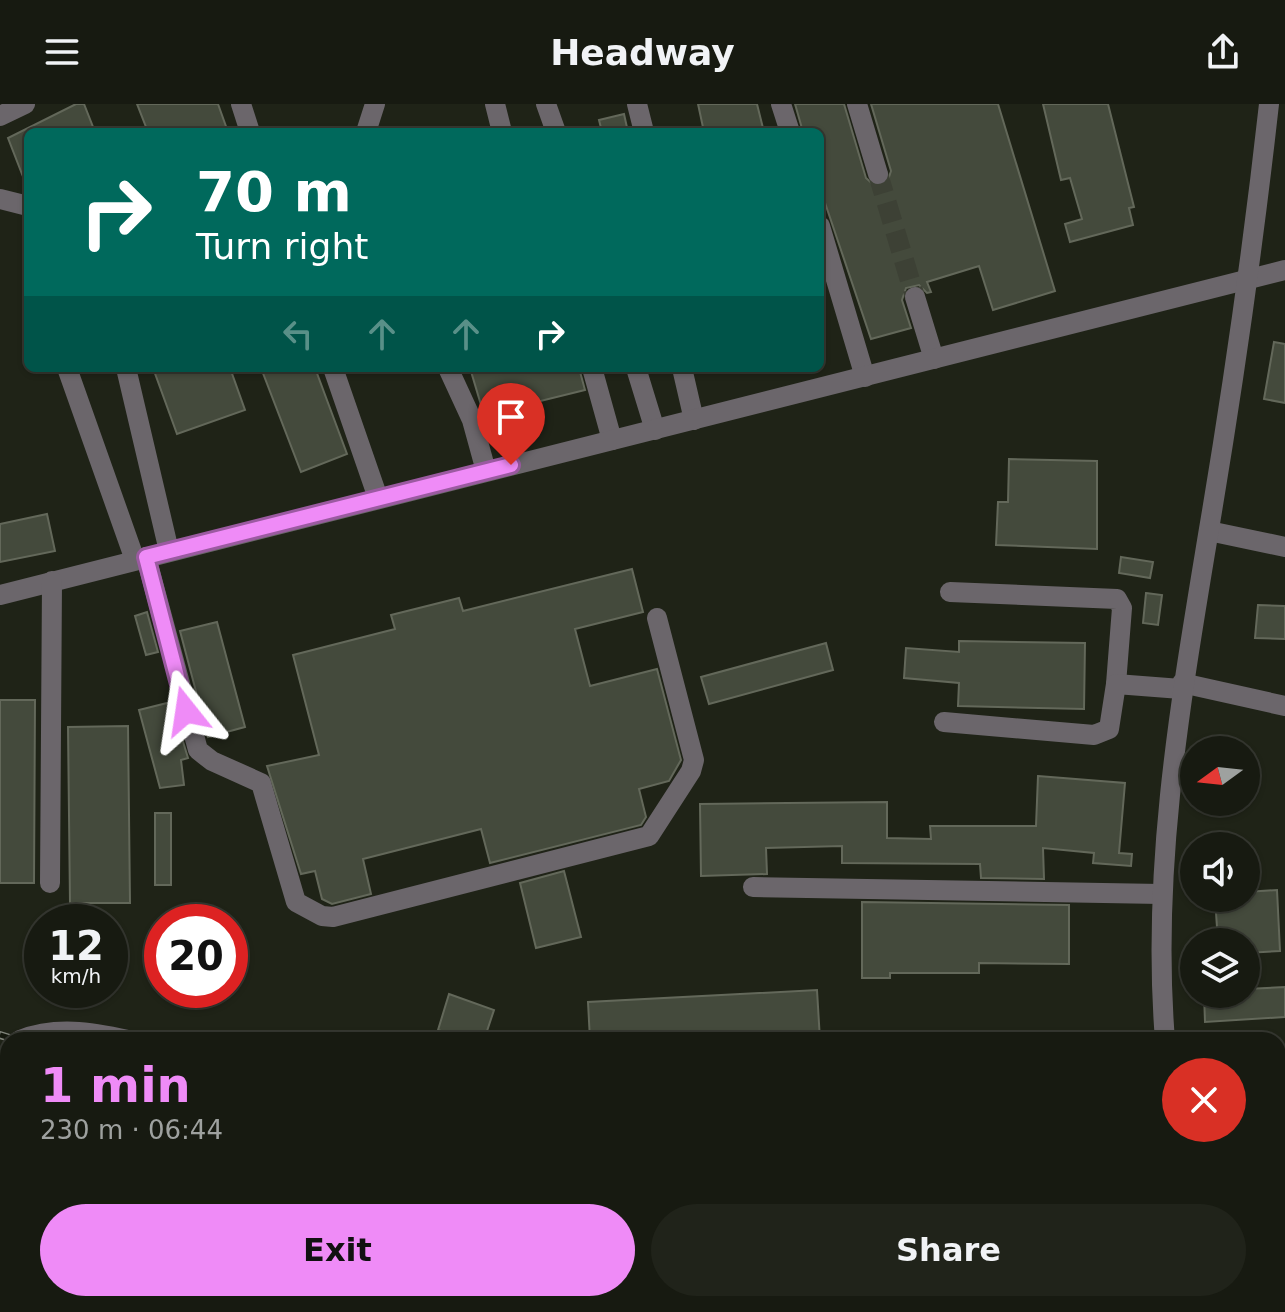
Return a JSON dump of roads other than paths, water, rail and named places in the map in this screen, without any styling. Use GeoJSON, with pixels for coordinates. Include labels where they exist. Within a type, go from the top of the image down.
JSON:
{"type":"FeatureCollection","features":[{"type":"Feature","properties":{"kind":"street"},"geometry":{"type":"LineString","coordinates":[[0,116],[25,104]]}},
{"type":"Feature","properties":{"kind":"street"},"geometry":{"type":"LineString","coordinates":[[241,104],[249,128]]}},
{"type":"Feature","properties":{"kind":"street"},"geometry":{"type":"LineString","coordinates":[[367,128],[375,104]]}},
{"type":"Feature","properties":{"kind":"street"},"geometry":{"type":"LineString","coordinates":[[495,104],[501,128]]}},
{"type":"Feature","properties":{"kind":"street"},"geometry":{"type":"LineString","coordinates":[[546,104],[555,128]]}},
{"type":"Feature","properties":{"kind":"street"},"geometry":{"type":"LineString","coordinates":[[637,104],[643,128]]}},
{"type":"Feature","properties":{"kind":"street"},"geometry":{"type":"LineString","coordinates":[[781,104],[789,128]]}},
{"type":"Feature","properties":{"kind":"street"},"geometry":{"type":"LineString","coordinates":[[857,104],[878,174]]}},
{"type":"Feature","properties":{"kind":"street"},"geometry":{"type":"LineString","coordinates":[[1164,1032],[1159,946],[1161,894],[1182,686],[1249,280],[1269,104]]}},
{"type":"Feature","properties":{"kind":"street"},"geometry":{"type":"LineString","coordinates":[[0,199],[8,204],[24,206]]}},
{"type":"Feature","properties":{"kind":"street"},"geometry":{"type":"LineString","coordinates":[[824,239],[865,377]]}},
{"type":"Feature","properties":{"kind":"street"},"geometry":{"type":"LineString","coordinates":[[0,595],[1285,270]]}},
{"type":"Feature","properties":{"kind":"street"},"geometry":{"type":"LineString","coordinates":[[915,297],[934,359]]}},
{"type":"Feature","properties":{"kind":"street"},"geometry":{"type":"LineString","coordinates":[[69,372],[140,558],[198,750],[212,761],[261,783],[296,902],[322,916],[333,917],[649,836],[691,771],[694,760],[657,618]]}},
{"type":"Feature","properties":{"kind":"street"},"geometry":{"type":"LineString","coordinates":[[127,372],[169,551]]}},
{"type":"Feature","properties":{"kind":"street"},"geometry":{"type":"LineString","coordinates":[[334,372],[378,498]]}},
{"type":"Feature","properties":{"kind":"street"},"geometry":{"type":"LineString","coordinates":[[450,372],[467,407],[486,471]]}},
{"type":"Feature","properties":{"kind":"street"},"geometry":{"type":"LineString","coordinates":[[593,372],[612,440]]}},
{"type":"Feature","properties":{"kind":"street"},"geometry":{"type":"LineString","coordinates":[[637,372],[655,430]]}},
{"type":"Feature","properties":{"kind":"street"},"geometry":{"type":"LineString","coordinates":[[683,372],[694,420]]}},
{"type":"Feature","properties":{"kind":"street"},"geometry":{"type":"LineString","coordinates":[[1209,531],[1285,547]]}},
{"type":"Feature","properties":{"kind":"street"},"geometry":{"type":"LineString","coordinates":[[50,883],[52,581]]}},
{"type":"Feature","properties":{"kind":"street"},"geometry":{"type":"LineString","coordinates":[[944,722],[1094,735],[1109,729],[1122,608],[1117,599],[950,592]]}},
{"type":"Feature","properties":{"kind":"street"},"geometry":{"type":"LineString","coordinates":[[1116,684],[1182,686],[1285,706]]}},
{"type":"Feature","properties":{"kind":"street"},"geometry":{"type":"LineString","coordinates":[[753,887],[1161,894]]}},
{"type":"Feature","properties":{"kind":"street"},"geometry":{"type":"LineString","coordinates":[[47,1032],[73,1032]]}},
{"type":"Feature","properties":{"kind":"tunnel"},"geometry":{"type":"LineString","coordinates":[[878,174],[915,297]]}}]}
